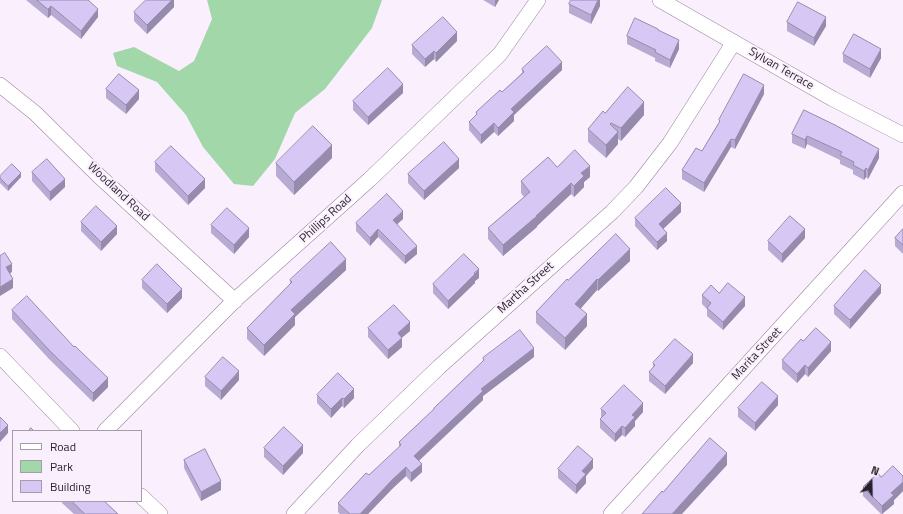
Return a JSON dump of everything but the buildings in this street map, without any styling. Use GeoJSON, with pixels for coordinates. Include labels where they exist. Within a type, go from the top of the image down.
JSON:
{"type":"FeatureCollection","features":[{"type":"Feature","properties":{"kind":"street","name":"Phillips Road"},"geometry":{"type":"LineString","coordinates":[[106,430],[234,301],[369,180],[500,54],[538,0]]}},
{"type":"Feature","properties":{"kind":"street","name":"Sylvan Terrace"},"geometry":{"type":"LineString","coordinates":[[660,0],[833,99],[903,136]]}},
{"type":"Feature","properties":{"kind":"street","name":"Martha Street"},"geometry":{"type":"LineString","coordinates":[[294,514],[358,445],[438,367],[612,212],[636,187],[670,143],[734,42]]}},
{"type":"Feature","properties":{"kind":"street","name":"Woodland Road"},"geometry":{"type":"LineString","coordinates":[[0,85],[35,113],[98,175],[234,301]]}},
{"type":"Feature","properties":{"kind":"street","name":"Marita Street"},"geometry":{"type":"LineString","coordinates":[[611,514],[903,193]]}},
{"type":"Feature","properties":{"kind":"street"},"geometry":{"type":"LineString","coordinates":[[0,356],[71,430]]}},
{"type":"Feature","properties":{"kind":"street"},"geometry":{"type":"LineString","coordinates":[[142,497],[160,514]]}},
{"type":"Feature","properties":{"kind":"green space"},"geometry":{"type":"Polygon","coordinates":[[[207,0],[382,0],[372,28],[325,89],[295,113],[275,159],[253,186],[234,184],[203,147],[186,115],[157,82],[117,66],[113,53],[134,47],[179,71],[194,61],[212,19],[207,0]]]}}]}
